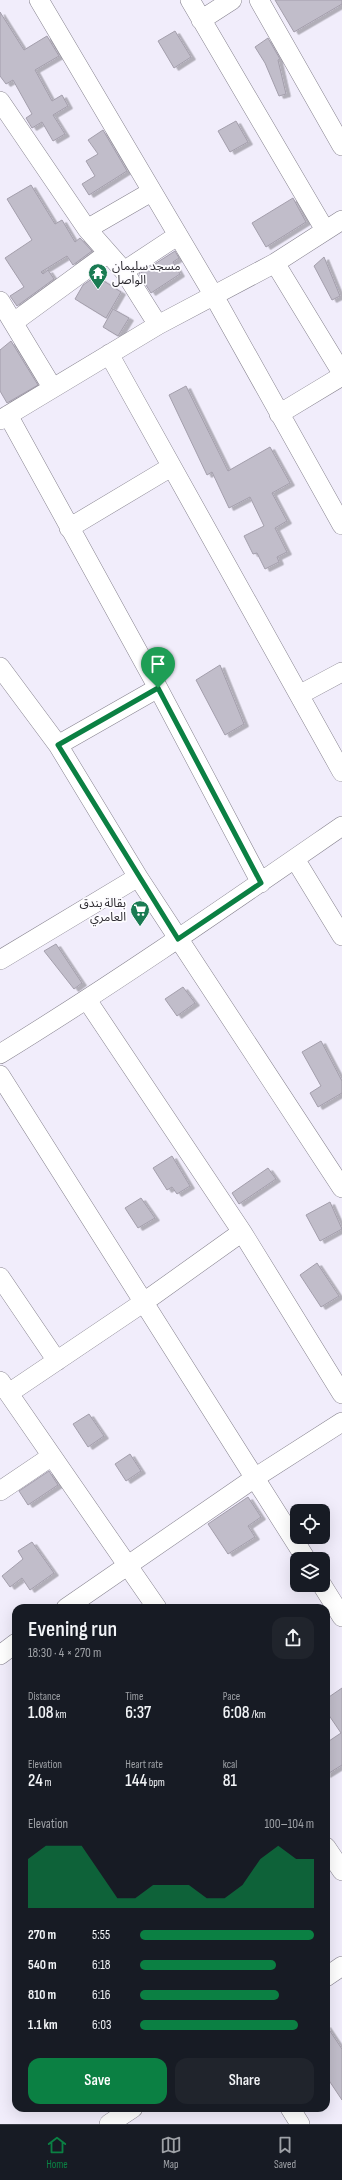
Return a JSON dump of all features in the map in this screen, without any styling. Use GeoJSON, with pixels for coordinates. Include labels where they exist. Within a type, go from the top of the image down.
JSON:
{"type":"FeatureCollection","features":[{"type":"Feature","properties":{"kind":"street"},"geometry":{"type":"LineString","coordinates":[[39,0],[177,236],[214,296],[342,525]]}},
{"type":"Feature","properties":{"kind":"street"},"geometry":{"type":"LineString","coordinates":[[190,0],[325,230]]}},
{"type":"Feature","properties":{"kind":"street"},"geometry":{"type":"LineString","coordinates":[[201,20],[232,0]]}},
{"type":"Feature","properties":{"kind":"street"},"geometry":{"type":"LineString","coordinates":[[259,0],[342,146]]}},
{"type":"Feature","properties":{"kind":"street"},"geometry":{"type":"LineString","coordinates":[[0,101],[87,229],[107,254],[124,271],[158,325]]}},
{"type":"Feature","properties":{"kind":"street"},"geometry":{"type":"LineString","coordinates":[[87,229],[151,192]]}},
{"type":"Feature","properties":{"kind":"street"},"geometry":{"type":"LineString","coordinates":[[261,883],[158,688],[69,528],[4,417],[158,325],[275,263],[342,220]]}},
{"type":"Feature","properties":{"kind":"street"},"geometry":{"type":"LineString","coordinates":[[124,271],[177,236]]}},
{"type":"Feature","properties":{"kind":"street"},"geometry":{"type":"LineString","coordinates":[[14,322],[107,254]]}},
{"type":"Feature","properties":{"kind":"street"},"geometry":{"type":"LineString","coordinates":[[275,263],[342,374],[279,414]]}},
{"type":"Feature","properties":{"kind":"street"},"geometry":{"type":"LineString","coordinates":[[0,301],[52,387]]}},
{"type":"Feature","properties":{"kind":"street"},"geometry":{"type":"LineString","coordinates":[[109,354],[342,772]]}},
{"type":"Feature","properties":{"kind":"street"},"geometry":{"type":"LineString","coordinates":[[69,528],[171,467]]}},
{"type":"Feature","properties":{"kind":"street"},"geometry":{"type":"LineString","coordinates":[[0,667],[58,745],[138,877],[342,1188]]}},
{"type":"Feature","properties":{"kind":"street"},"geometry":{"type":"LineString","coordinates":[[299,695],[342,672]]}},
{"type":"Feature","properties":{"kind":"street"},"geometry":{"type":"LineString","coordinates":[[58,745],[158,688]]}},
{"type":"Feature","properties":{"kind":"street"},"geometry":{"type":"LineString","coordinates":[[0,1054],[87,1000],[261,883],[342,826]]}},
{"type":"Feature","properties":{"kind":"street"},"geometry":{"type":"LineString","coordinates":[[295,859],[342,936]]}},
{"type":"Feature","properties":{"kind":"street"},"geometry":{"type":"LineString","coordinates":[[0,960],[138,877]]}},
{"type":"Feature","properties":{"kind":"street"},"geometry":{"type":"LineString","coordinates":[[87,1000],[242,1232],[342,1394]]}},
{"type":"Feature","properties":{"kind":"street"},"geometry":{"type":"LineString","coordinates":[[0,1075],[256,1477],[302,1552]]}},
{"type":"Feature","properties":{"kind":"street"},"geometry":{"type":"LineString","coordinates":[[154,1604],[4,1387],[57,1361],[144,1302],[242,1232]]}},
{"type":"Feature","properties":{"kind":"street"},"geometry":{"type":"LineString","coordinates":[[0,1277],[7,1301],[57,1361]]}},
{"type":"Feature","properties":{"kind":"street"},"geometry":{"type":"LineString","coordinates":[[72,1604],[256,1477],[342,1422]]}},
{"type":"Feature","properties":{"kind":"street"},"geometry":{"type":"LineString","coordinates":[[0,1492],[52,1456]]}},
{"type":"Feature","properties":{"kind":"street"},"geometry":{"type":"LineString","coordinates":[[326,1592],[342,1617]]}},
{"type":"Feature","properties":{"kind":"street"},"geometry":{"type":"LineString","coordinates":[[0,1655],[12,1647]]}},
{"type":"Feature","properties":{"kind":"street"},"geometry":{"type":"LineString","coordinates":[[330,1853],[342,1871]]}},
{"type":"Feature","properties":{"kind":"street"},"geometry":{"type":"LineString","coordinates":[[330,1974],[342,1966]]}},
{"type":"Feature","properties":{"kind":"street"},"geometry":{"type":"LineString","coordinates":[[292,2112],[300,2124]]}},
{"type":"Feature","properties":{"kind":"building"},"geometry":{"type":"Polygon","coordinates":[[[275,0],[342,0],[342,4],[294,32],[275,0]]]}},
{"type":"Feature","properties":{"kind":"building"},"geometry":{"type":"Polygon","coordinates":[[[0,12],[24,50],[47,36],[59,56],[35,70],[52,101],[62,95],[68,106],[53,115],[65,134],[53,141],[42,122],[32,128],[26,118],[32,114],[13,80],[6,84],[0,76],[0,12]]]}},
{"type":"Feature","properties":{"kind":"building"},"geometry":{"type":"Polygon","coordinates":[[[175,31],[191,57],[174,68],[158,41],[175,31]]]}},
{"type":"Feature","properties":{"kind":"building"},"geometry":{"type":"Polygon","coordinates":[[[268,38],[280,59],[278,60],[286,94],[279,96],[265,63],[255,47],[268,38]]]}},
{"type":"Feature","properties":{"kind":"building"},"geometry":{"type":"Polygon","coordinates":[[[236,121],[248,142],[230,152],[218,131],[236,121]]]}},
{"type":"Feature","properties":{"kind":"building"},"geometry":{"type":"Polygon","coordinates":[[[103,130],[127,171],[89,195],[82,184],[95,176],[86,161],[98,154],[88,140],[103,130]]]}},
{"type":"Feature","properties":{"kind":"building"},"geometry":{"type":"Polygon","coordinates":[[[31,185],[55,224],[62,220],[75,242],[80,238],[92,251],[73,265],[67,256],[41,272],[43,274],[48,270],[54,279],[17,306],[10,296],[24,287],[5,258],[32,240],[7,199],[31,185]]]}},
{"type":"Feature","properties":{"kind":"building"},"geometry":{"type":"Polygon","coordinates":[[[293,198],[306,222],[266,247],[252,223],[293,198]]]}},
{"type":"Feature","properties":{"kind":"building"},"geometry":{"type":"Polygon","coordinates":[[[175,251],[179,258],[173,262],[180,274],[151,293],[139,274],[175,251]]]}},
{"type":"Feature","properties":{"kind":"building"},"geometry":{"type":"Polygon","coordinates":[[[324,257],[340,296],[332,300],[314,266],[324,257]]]}},
{"type":"Feature","properties":{"kind":"building"},"geometry":{"type":"Polygon","coordinates":[[[96,276],[121,292],[106,318],[75,299],[83,285],[96,276]]]}},
{"type":"Feature","properties":{"kind":"building"},"geometry":{"type":"Polygon","coordinates":[[[113,309],[129,318],[118,336],[103,327],[113,309]]]}},
{"type":"Feature","properties":{"kind":"building"},"geometry":{"type":"Polygon","coordinates":[[[11,341],[38,385],[7,403],[0,391],[0,350],[11,341]]]}},
{"type":"Feature","properties":{"kind":"building"},"geometry":{"type":"Polygon","coordinates":[[[186,386],[228,471],[270,447],[290,483],[272,493],[287,521],[275,528],[287,552],[277,557],[279,562],[265,569],[257,553],[253,554],[244,536],[264,526],[250,497],[229,508],[212,472],[207,475],[169,395],[186,386]]]}},
{"type":"Feature","properties":{"kind":"building"},"geometry":{"type":"Polygon","coordinates":[[[220,665],[244,724],[225,735],[196,680],[220,665]]]}},
{"type":"Feature","properties":{"kind":"building"},"geometry":{"type":"Polygon","coordinates":[[[56,944],[82,983],[74,989],[44,951],[56,944]]]}},
{"type":"Feature","properties":{"kind":"building"},"geometry":{"type":"Polygon","coordinates":[[[183,987],[195,1003],[177,1016],[165,999],[183,987]]]}},
{"type":"Feature","properties":{"kind":"building"},"geometry":{"type":"Polygon","coordinates":[[[321,1041],[342,1081],[342,1093],[318,1107],[310,1093],[321,1086],[302,1052],[321,1041]]]}},
{"type":"Feature","properties":{"kind":"building"},"geometry":{"type":"Polygon","coordinates":[[[172,1156],[190,1186],[177,1194],[172,1187],[167,1190],[153,1168],[172,1156]]]}},
{"type":"Feature","properties":{"kind":"building"},"geometry":{"type":"Polygon","coordinates":[[[268,1168],[276,1179],[239,1204],[232,1193],[268,1168]]]}},
{"type":"Feature","properties":{"kind":"building"},"geometry":{"type":"Polygon","coordinates":[[[141,1198],[155,1218],[138,1228],[125,1208],[141,1198]]]}},
{"type":"Feature","properties":{"kind":"building"},"geometry":{"type":"Polygon","coordinates":[[[330,1202],[342,1229],[320,1241],[306,1215],[330,1202]]]}},
{"type":"Feature","properties":{"kind":"building"},"geometry":{"type":"Polygon","coordinates":[[[317,1263],[339,1296],[321,1307],[300,1275],[317,1263]]]}},
{"type":"Feature","properties":{"kind":"building"},"geometry":{"type":"Polygon","coordinates":[[[89,1414],[104,1436],[88,1447],[73,1424],[89,1414]]]}},
{"type":"Feature","properties":{"kind":"building"},"geometry":{"type":"Polygon","coordinates":[[[130,1454],[141,1471],[126,1481],[115,1464],[130,1454]]]}},
{"type":"Feature","properties":{"kind":"building"},"geometry":{"type":"Polygon","coordinates":[[[49,1471],[58,1485],[28,1505],[19,1491],[49,1471]]]}},
{"type":"Feature","properties":{"kind":"building"},"geometry":{"type":"Polygon","coordinates":[[[248,1497],[261,1517],[248,1526],[255,1537],[228,1554],[208,1524],[248,1497]]]}},
{"type":"Feature","properties":{"kind":"building"},"geometry":{"type":"Polygon","coordinates":[[[32,1542],[54,1573],[30,1590],[22,1578],[10,1587],[2,1576],[23,1559],[18,1551],[32,1542]]]}},
{"type":"Feature","properties":{"kind":"building"},"geometry":{"type":"Polygon","coordinates":[[[342,1688],[342,1765],[330,1772],[330,1740],[341,1733],[330,1717],[330,1696],[342,1688]]]}},
{"type":"Feature","properties":{"kind":"building"},"geometry":{"type":"Polygon","coordinates":[[[330,2031],[342,2049],[342,2100],[330,2082],[330,2031]]]}},
{"type":"Feature","properties":{"kind":"place","name":"مسجد سليمان الواصل"},"geometry":{"type":"Point","coordinates":[98,290]}},
{"type":"Feature","properties":{"kind":"place","name":"بقالة بندق العامري"},"geometry":{"type":"Point","coordinates":[140,927]}},
{"type":"Feature","properties":{"kind":"route"},"geometry":{"type":"LineString","coordinates":[[158,688],[261,883],[178,939],[138,877],[58,745],[158,688]]}}]}
